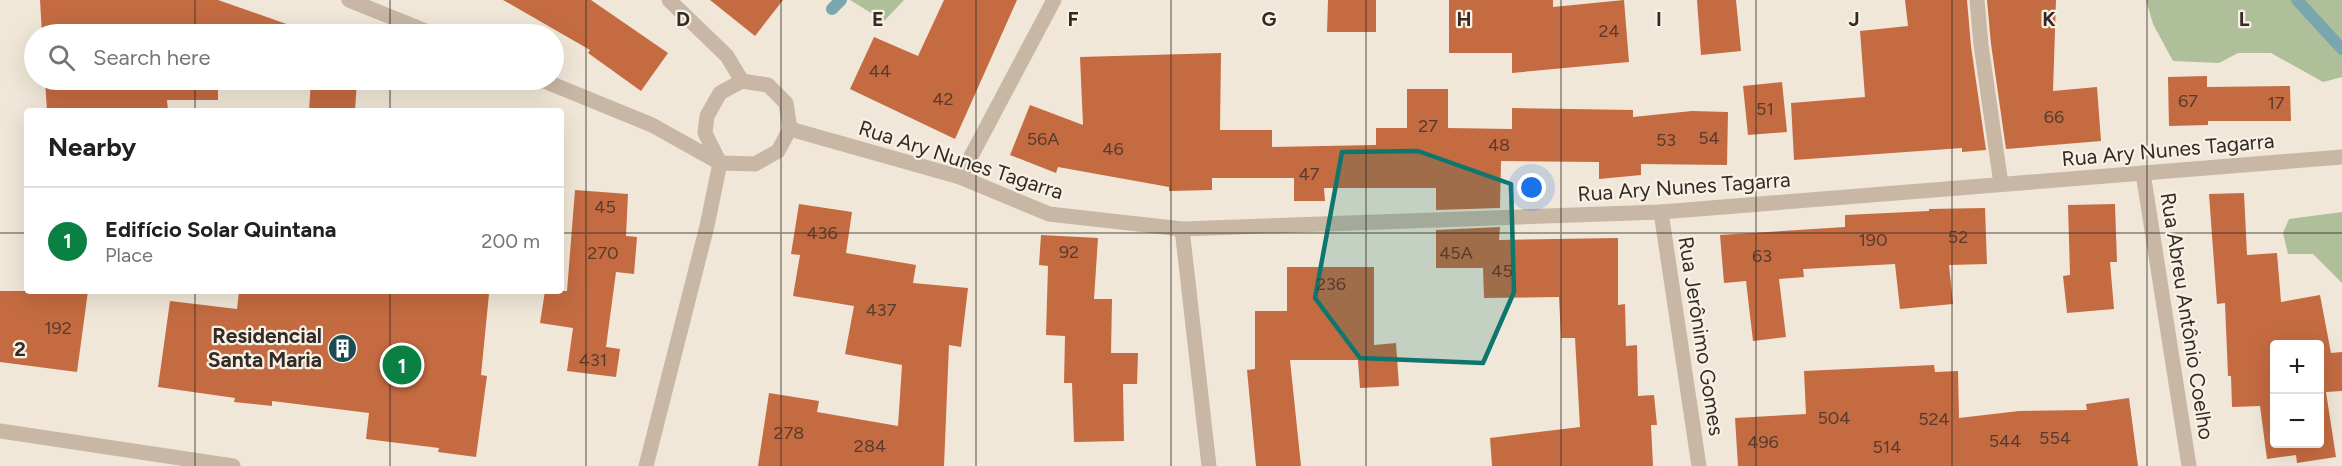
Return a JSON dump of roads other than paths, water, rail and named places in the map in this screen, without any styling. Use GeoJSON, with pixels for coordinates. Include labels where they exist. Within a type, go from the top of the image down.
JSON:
{"type":"FeatureCollection","features":[{"type":"Feature","properties":{"kind":"street"},"geometry":{"type":"LineString","coordinates":[[348,0],[408,24]]}},
{"type":"Feature","properties":{"kind":"street"},"geometry":{"type":"LineString","coordinates":[[669,0],[727,56],[742,81]]}},
{"type":"Feature","properties":{"kind":"street"},"geometry":{"type":"LineString","coordinates":[[960,177],[1054,0]]}},
{"type":"Feature","properties":{"kind":"street"},"geometry":{"type":"LineString","coordinates":[[1977,0],[1981,45],[2001,184]]}},
{"type":"Feature","properties":{"kind":"street"},"geometry":{"type":"LineString","coordinates":[[564,89],[652,124],[720,163],[755,164],[778,151],[790,129],[786,103],[768,86],[742,81],[720,93],[707,116],[705,133],[720,163],[650,462]]}},
{"type":"Feature","properties":{"kind":"street","name":"Rua Ary Nunes Tagarra"},"geometry":{"type":"LineString","coordinates":[[790,129],[960,177],[1049,214],[1182,230],[1660,212],[2342,157]]}},
{"type":"Feature","properties":{"kind":"street"},"geometry":{"type":"LineString","coordinates":[[683,142],[696,140],[705,133]]}},
{"type":"Feature","properties":{"kind":"street","name":"Rua Abreu Antônio Coelho"},"geometry":{"type":"LineString","coordinates":[[2143,173],[2189,466]]}},
{"type":"Feature","properties":{"kind":"street","name":"Rua Jerônimo Gomes"},"geometry":{"type":"LineString","coordinates":[[1660,212],[1699,466]]}},
{"type":"Feature","properties":{"kind":"street"},"geometry":{"type":"LineString","coordinates":[[1182,230],[1209,466]]}},
{"type":"Feature","properties":{"kind":"street"},"geometry":{"type":"LineString","coordinates":[[0,431],[233,466]]}},
{"type":"Feature","properties":{"kind":"waterway"},"geometry":{"type":"LineString","coordinates":[[832,9],[841,0]]}},
{"type":"Feature","properties":{"kind":"waterway"},"geometry":{"type":"LineString","coordinates":[[2297,0],[2342,49]]}},
{"type":"Feature","properties":{"kind":"place","name":"Residencial Santa Maria"},"geometry":{"type":"Point","coordinates":[343,348]}},
{"type":"Feature","properties":{"kind":"place","name":"Edifício Solar Quintana"},"geometry":{"type":"Point","coordinates":[402,365]}}]}
